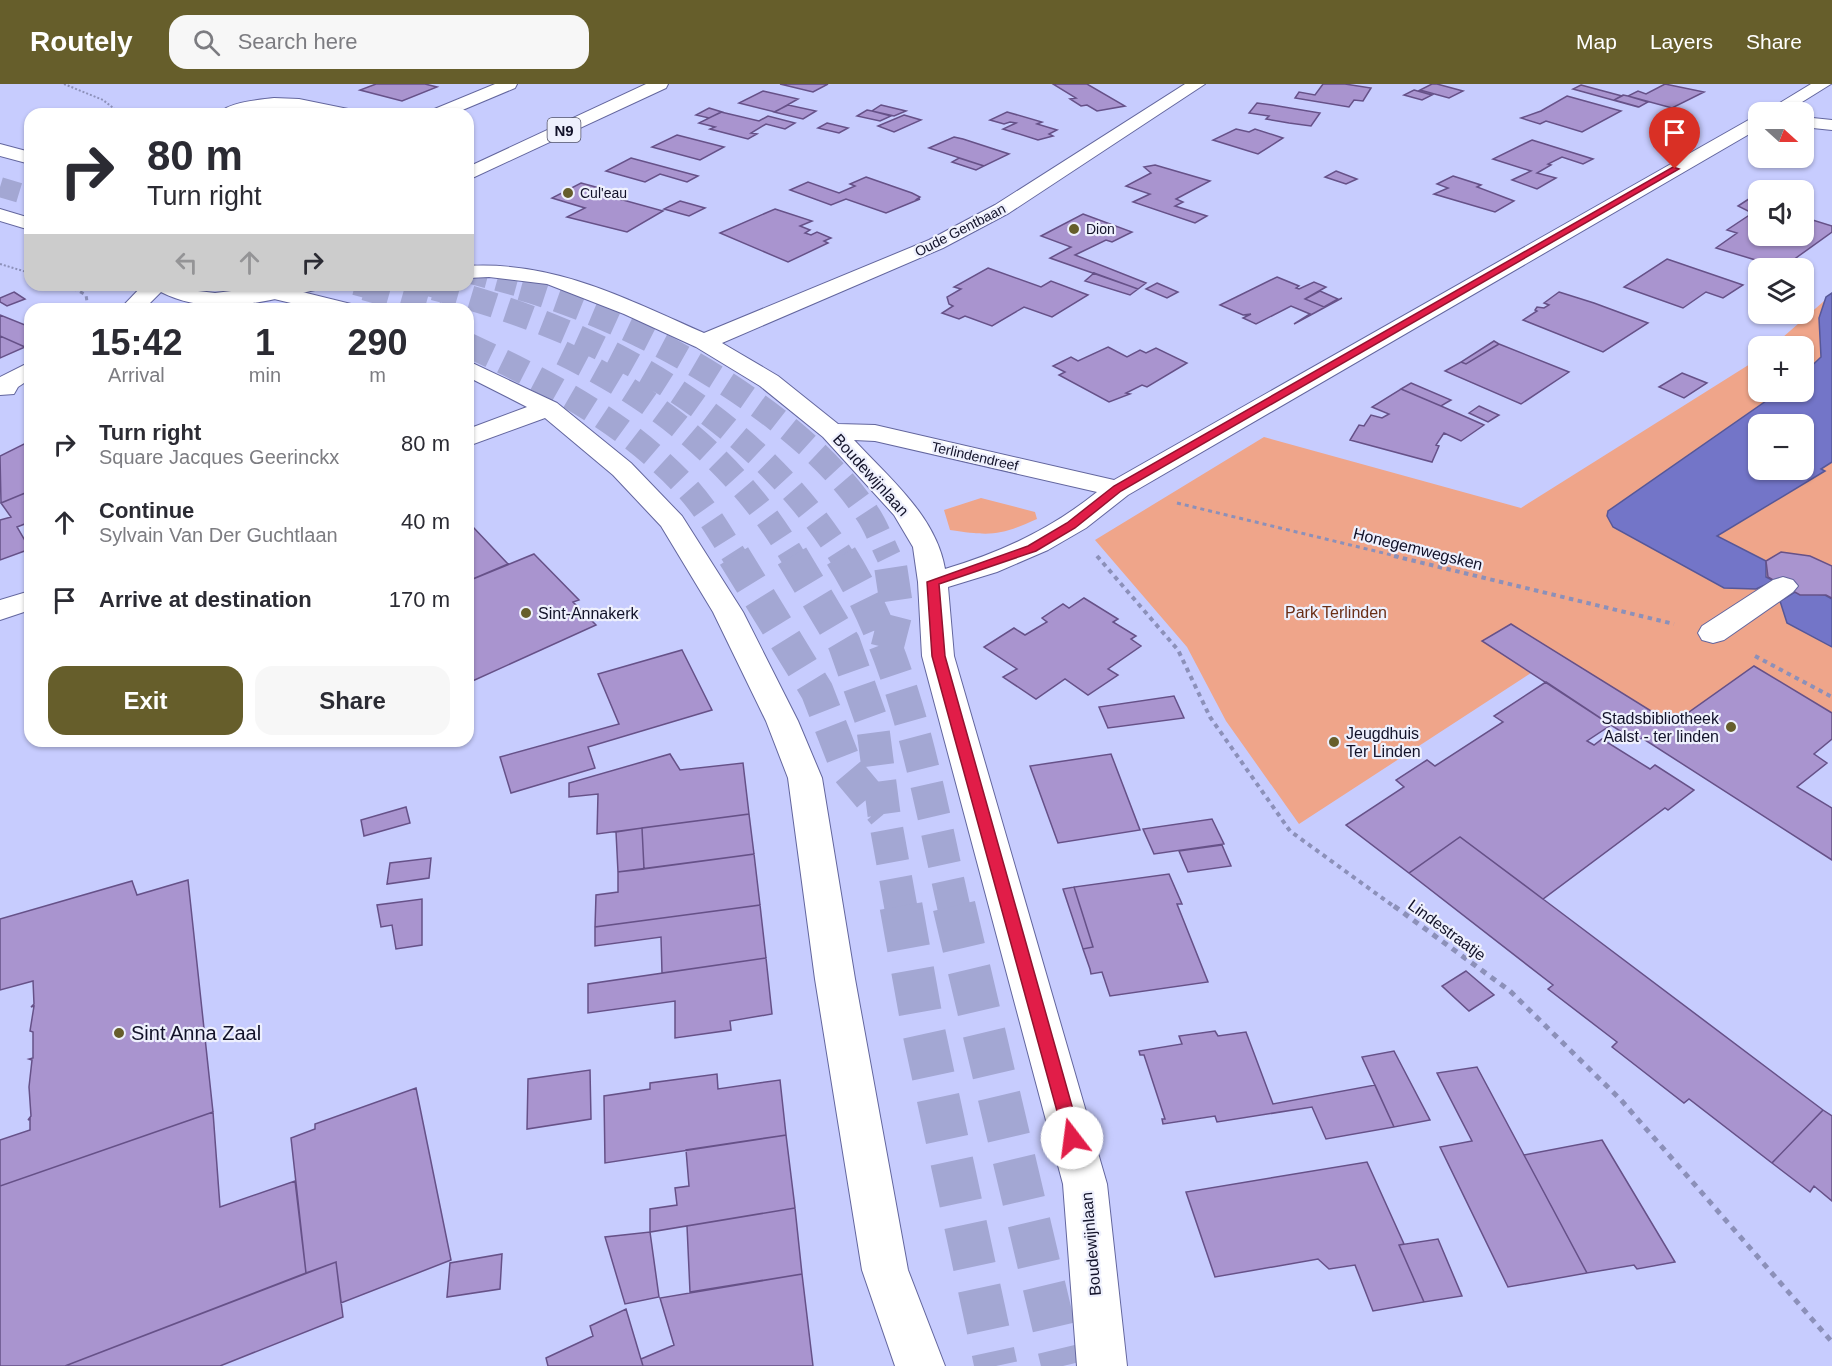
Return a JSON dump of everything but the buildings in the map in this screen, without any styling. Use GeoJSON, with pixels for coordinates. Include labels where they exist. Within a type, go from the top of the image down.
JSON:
{"type":"FeatureCollection","features":[{"type":"Feature","properties":{"kind":"main road"},"geometry":{"type":"LineString","coordinates":[[452,108],[509,84]]}},
{"type":"Feature","properties":{"kind":"main road","name":"N9"},"geometry":{"type":"LineString","coordinates":[[474,152],[629,84]]}},
{"type":"Feature","properties":{"kind":"main road","name":"N9"},"geometry":{"type":"LineString","coordinates":[[474,171],[660,84]]}},
{"type":"Feature","properties":{"kind":"main road","name":"Oude Gentbaan"},"geometry":{"type":"LineString","coordinates":[[704,342],[936,244],[1002,209],[1197,84]]}},
{"type":"Feature","properties":{"kind":"main road"},"geometry":{"type":"LineString","coordinates":[[1792,102],[1823,84]]}},
{"type":"Feature","properties":{"kind":"main road"},"geometry":{"type":"LineString","coordinates":[[246,108],[280,100],[318,108]]}},
{"type":"Feature","properties":{"kind":"main road"},"geometry":{"type":"LineString","coordinates":[[1814,123],[1832,125]]}},
{"type":"Feature","properties":{"kind":"main road"},"geometry":{"type":"LineString","coordinates":[[933,582],[1032,549],[1071,526],[1118,489],[1748,128]]}},
{"type":"Feature","properties":{"kind":"main road"},"geometry":{"type":"LineString","coordinates":[[0,150],[24,156]]}},
{"type":"Feature","properties":{"kind":"main road"},"geometry":{"type":"LineString","coordinates":[[0,216],[24,222]]}},
{"type":"Feature","properties":{"kind":"main road","name":"Boudewijnlaan"},"geometry":{"type":"LineString","coordinates":[[474,272],[489,271],[550,278],[632,309],[704,342],[769,381],[832,432],[905,511],[927,547],[933,582],[938,656],[1085,1184],[1102,1366]]}},
{"type":"Feature","properties":{"kind":"main road"},"geometry":{"type":"LineString","coordinates":[[137,303],[149,291]]}},
{"type":"Feature","properties":{"kind":"main road"},"geometry":{"type":"LineString","coordinates":[[177,291],[201,297],[244,297],[285,291]]}},
{"type":"Feature","properties":{"kind":"main road"},"geometry":{"type":"LineString","coordinates":[[278,293],[319,303]]}},
{"type":"Feature","properties":{"kind":"main road"},"geometry":{"type":"LineString","coordinates":[[227,303],[244,297]]}},
{"type":"Feature","properties":{"kind":"main road"},"geometry":{"type":"LineString","coordinates":[[474,371],[548,408],[622,469],[672,522],[728,612],[782,720],[805,778],[835,979],[885,1269],[920,1366]]}},
{"type":"Feature","properties":{"kind":"main road"},"geometry":{"type":"LineString","coordinates":[[2,390],[7,383],[24,373]]}},
{"type":"Feature","properties":{"kind":"main road"},"geometry":{"type":"LineString","coordinates":[[2,390],[24,387]]}},
{"type":"Feature","properties":{"kind":"main road"},"geometry":{"type":"LineString","coordinates":[[474,436],[548,408]]}},
{"type":"Feature","properties":{"kind":"main road","name":"Terlindendreef"},"geometry":{"type":"LineString","coordinates":[[832,432],[874,433],[1118,489]]}},
{"type":"Feature","properties":{"kind":"main road"},"geometry":{"type":"LineString","coordinates":[[1713,633],[1783,586]]}},
{"type":"Feature","properties":{"kind":"main road"},"geometry":{"type":"LineString","coordinates":[[0,610],[24,602]]}},
{"type":"Feature","properties":{"kind":"path"},"geometry":{"type":"LineString","coordinates":[[64,84],[103,100],[113,108]]}},
{"type":"Feature","properties":{"kind":"path"},"geometry":{"type":"LineString","coordinates":[[0,264],[24,271]]}},
{"type":"Feature","properties":{"kind":"path"},"geometry":{"type":"LineString","coordinates":[[77,291],[86,296],[87,303]]}},
{"type":"Feature","properties":{"kind":"path","name":"Honegemwegsken"},"geometry":{"type":"LineString","coordinates":[[1118,489],[1713,633],[1832,697]]}},
{"type":"Feature","properties":{"kind":"path","name":"Lindestraatje"},"geometry":{"type":"LineString","coordinates":[[1071,526],[1178,650],[1210,717],[1290,831],[1510,990],[1621,1100],[1832,1342]]}},
{"type":"Feature","properties":{"kind":"green space","name":"Park Terlinden"},"geometry":{"type":"Polygon","coordinates":[[[1832,294],[1832,713],[1754,666],[1672,724],[1511,625],[1482,641],[1531,673],[1299,824],[1226,721],[1187,647],[1095,540],[1264,437],[1521,508],[1748,365],[1748,402],[1814,402],[1814,336],[1784,336],[1798,324],[1814,324],[1814,310],[1832,294]]]}},
{"type":"Feature","properties":{"kind":"green space"},"geometry":{"type":"Polygon","coordinates":[[[981,498],[1035,512],[1037,519],[1004,532],[986,534],[950,530],[944,510],[981,498]]]}},
{"type":"Feature","properties":{"kind":"shaded area"},"geometry":{"type":"Polygon","coordinates":[[[1832,293],[1832,462],[1821,469],[1825,471],[1814,478],[1814,414],[1748,414],[1748,480],[1810,480],[1717,536],[1766,561],[1766,577],[1774,581],[1756,589],[1724,588],[1613,527],[1607,516],[1608,511],[1765,402],[1814,402],[1814,364],[1821,357],[1819,318],[1826,297],[1832,293]]]}},
{"type":"Feature","properties":{"kind":"shaded area"},"geometry":{"type":"Polygon","coordinates":[[[1795,592],[1825,595],[1832,599],[1832,647],[1787,623],[1780,601],[1795,592]]]}},
{"type":"Feature","properties":{"kind":"tunnel"},"geometry":{"type":"LineString","coordinates":[[0,187],[24,194]]}},
{"type":"Feature","properties":{"kind":"tunnel"},"geometry":{"type":"LineString","coordinates":[[474,275],[527,289]]}},
{"type":"Feature","properties":{"kind":"tunnel"},"geometry":{"type":"LineString","coordinates":[[521,288],[565,302],[663,346],[759,406],[802,440],[838,476],[867,513],[889,557]]}},
{"type":"Feature","properties":{"kind":"tunnel"},"geometry":{"type":"LineString","coordinates":[[376,291],[418,303]]}},
{"type":"Feature","properties":{"kind":"tunnel"},"geometry":{"type":"LineString","coordinates":[[445,291],[494,305],[553,327],[610,353],[665,384],[716,419],[763,460],[805,505],[842,557]]}},
{"type":"Feature","properties":{"kind":"tunnel"},"geometry":{"type":"LineString","coordinates":[[474,348],[586,406],[639,444],[664,465],[695,497],[735,557]]}},
{"type":"Feature","properties":{"kind":"tunnel"},"geometry":{"type":"LineString","coordinates":[[562,353],[598,371],[631,392],[693,438],[747,493],[771,523],[793,557]]}},
{"type":"Feature","properties":{"kind":"tunnel"},"geometry":{"type":"LineString","coordinates":[[734,556],[817,691],[848,771],[884,814]]}},
{"type":"Feature","properties":{"kind":"tunnel"},"geometry":{"type":"LineString","coordinates":[[792,556],[844,643],[872,722],[884,814]]}},
{"type":"Feature","properties":{"kind":"tunnel"},"geometry":{"type":"LineString","coordinates":[[841,556],[864,596],[899,682],[924,772],[954,908]]}},
{"type":"Feature","properties":{"kind":"tunnel"},"geometry":{"type":"LineString","coordinates":[[887,648],[897,609],[889,556]]}},
{"type":"Feature","properties":{"kind":"tunnel"},"geometry":{"type":"LineString","coordinates":[[884,814],[901,908]]}},
{"type":"Feature","properties":{"kind":"tunnel"},"geometry":{"type":"LineString","coordinates":[[901,906],[923,1028],[996,1366]]}},
{"type":"Feature","properties":{"kind":"tunnel"},"geometry":{"type":"LineString","coordinates":[[954,906],[1063,1366]]}},
{"type":"Feature","properties":{"kind":"place","name":"Cul'eau"},"geometry":{"type":"Point","coordinates":[568,193]}},
{"type":"Feature","properties":{"kind":"place","name":"Dion"},"geometry":{"type":"Point","coordinates":[1074,229]}},
{"type":"Feature","properties":{"kind":"place","name":"Sint-Annakerk"},"geometry":{"type":"Point","coordinates":[526,613]}},
{"type":"Feature","properties":{"kind":"place","name":"Stadsbibliotheek Aalst - ter linden"},"geometry":{"type":"Point","coordinates":[1731,727]}},
{"type":"Feature","properties":{"kind":"place","name":"Jeugdhuis Ter Linden"},"geometry":{"type":"Point","coordinates":[1334,742]}},
{"type":"Feature","properties":{"kind":"place","name":"Sint Anna Zaal"},"geometry":{"type":"Point","coordinates":[119,1033]}},
{"type":"Feature","properties":{"kind":"route"},"geometry":{"type":"LineString","coordinates":[[1072,1138],[938,656],[933,582],[1032,549],[1071,526],[1118,489],[1675,169]]}}]}
